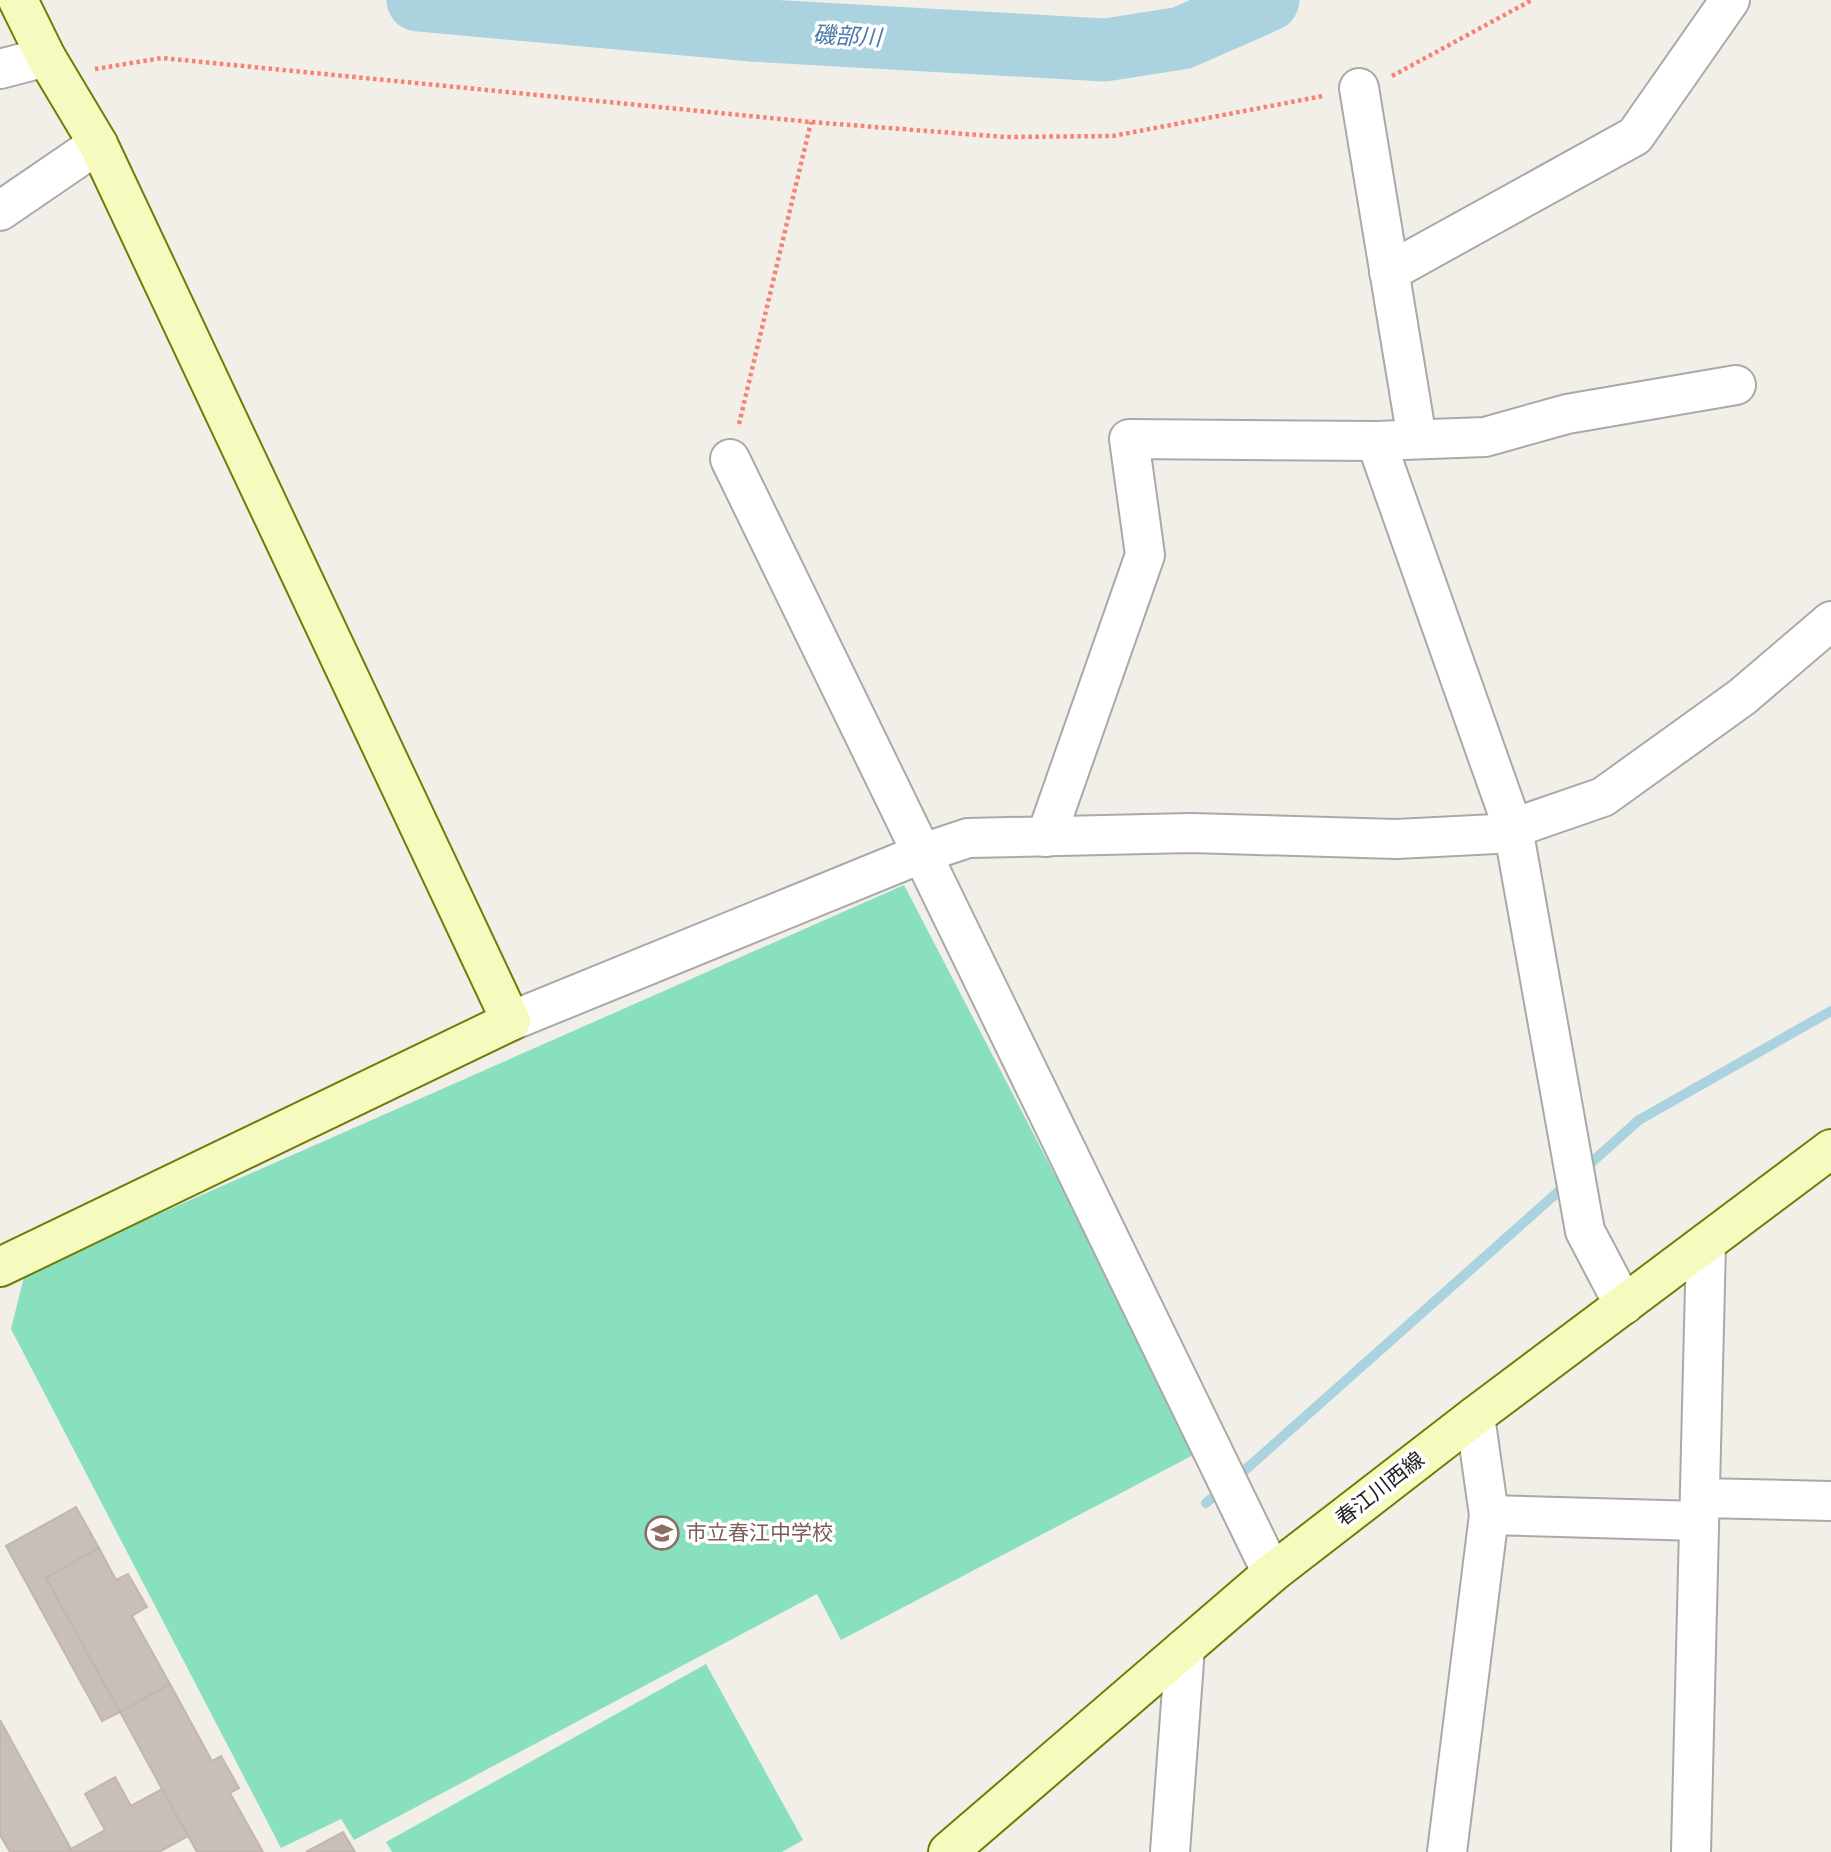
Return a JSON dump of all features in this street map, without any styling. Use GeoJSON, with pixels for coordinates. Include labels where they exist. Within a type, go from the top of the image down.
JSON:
{"type":"FeatureCollection","features":[{"type":"Feature","properties":{"kind":"street"},"geometry":{"type":"LineString","coordinates":[[18,0],[52,67],[98,144],[511,1021]]}},
{"type":"Feature","properties":{"kind":"street"},"geometry":{"type":"LineString","coordinates":[[1389,272],[1635,136],[1730,0]]}},
{"type":"Feature","properties":{"kind":"street"},"geometry":{"type":"LineString","coordinates":[[0,69],[52,67]]}},
{"type":"Feature","properties":{"kind":"street"},"geometry":{"type":"LineString","coordinates":[[1359,88],[1417,439]]}},
{"type":"Feature","properties":{"kind":"street"},"geometry":{"type":"LineString","coordinates":[[0,211],[98,144]]}},
{"type":"Feature","properties":{"kind":"street"},"geometry":{"type":"LineString","coordinates":[[1046,837],[1145,555],[1129,439],[1376,441],[1485,437],[1567,414],[1736,385]]}},
{"type":"Feature","properties":{"kind":"street"},"geometry":{"type":"LineString","coordinates":[[1376,441],[1513,828],[1585,1231],[1624,1305]]}},
{"type":"Feature","properties":{"kind":"street"},"geometry":{"type":"LineString","coordinates":[[730,459],[1272,1573]]}},
{"type":"Feature","properties":{"kind":"street"},"geometry":{"type":"LineString","coordinates":[[0,1267],[511,1021],[923,853],[968,838],[1191,833],[1396,839],[1496,834],[1603,797],[1742,697],[1831,621]]}},
{"type":"Feature","properties":{"kind":"street","name":"春江川西線"},"geometry":{"type":"LineString","coordinates":[[948,1852],[1272,1573],[1475,1416],[1831,1149]]}},
{"type":"Feature","properties":{"kind":"street"},"geometry":{"type":"LineString","coordinates":[[1691,1852],[1706,1245]]}},
{"type":"Feature","properties":{"kind":"street"},"geometry":{"type":"LineString","coordinates":[[1447,1852],[1489,1515],[1475,1416]]}},
{"type":"Feature","properties":{"kind":"street"},"geometry":{"type":"LineString","coordinates":[[1489,1515],[1700,1510],[1831,1501]]}},
{"type":"Feature","properties":{"kind":"street"},"geometry":{"type":"LineString","coordinates":[[1170,1852],[1185,1648]]}},
{"type":"Feature","properties":{"kind":"path"},"geometry":{"type":"LineString","coordinates":[[52,67],[162,58],[811,122],[1005,137],[1113,136],[1251,112],[1378,84],[1532,0]]}},
{"type":"Feature","properties":{"kind":"path"},"geometry":{"type":"LineString","coordinates":[[730,459],[811,122]]}},
{"type":"Feature","properties":{"kind":"green space"},"geometry":{"type":"Polygon","coordinates":[[[904,885],[1199,1452],[841,1640],[817,1594],[354,1840],[341,1819],[281,1848],[11,1329],[25,1273],[904,885]]]}},
{"type":"Feature","properties":{"kind":"green space"},"geometry":{"type":"Polygon","coordinates":[[[706,1664],[803,1840],[782,1852],[392,1852],[386,1842],[706,1664]]]}},
{"type":"Feature","properties":{"kind":"building"},"geometry":{"type":"Polygon","coordinates":[[[76,1507],[99,1548],[46,1578],[120,1712],[102,1721],[6,1546],[76,1507]]]}},
{"type":"Feature","properties":{"kind":"building"},"geometry":{"type":"Polygon","coordinates":[[[99,1548],[116,1580],[128,1574],[147,1607],[132,1616],[170,1684],[120,1712],[46,1578],[99,1548]]]}},
{"type":"Feature","properties":{"kind":"building"},"geometry":{"type":"Polygon","coordinates":[[[170,1684],[212,1761],[221,1756],[239,1788],[230,1793],[263,1852],[197,1852],[162,1789],[120,1712],[170,1684]]]}},
{"type":"Feature","properties":{"kind":"building"},"geometry":{"type":"Polygon","coordinates":[[[0,1720],[73,1852],[10,1852],[0,1835],[0,1720]]]}},
{"type":"Feature","properties":{"kind":"building"},"geometry":{"type":"Polygon","coordinates":[[[115,1777],[131,1806],[162,1789],[188,1836],[159,1852],[73,1852],[71,1849],[105,1830],[85,1794],[115,1777]]]}},
{"type":"Feature","properties":{"kind":"building"},"geometry":{"type":"Polygon","coordinates":[[[343,1832],[355,1852],[306,1852],[343,1832]]]}},
{"type":"Feature","properties":{"kind":"waterway","name":"磯部川"},"geometry":{"type":"LineString","coordinates":[[418,0],[750,30],[1105,50],[1182,38],[1268,0]]}},
{"type":"Feature","properties":{"kind":"waterway"},"geometry":{"type":"LineString","coordinates":[[1583,1170],[1639,1120],[1831,1011]]}},
{"type":"Feature","properties":{"kind":"waterway"},"geometry":{"type":"LineString","coordinates":[[1235,1479],[1568,1183]]}},
{"type":"Feature","properties":{"kind":"waterway"},"geometry":{"type":"LineString","coordinates":[[1206,1503],[1223,1489]]}},
{"type":"Feature","properties":{"kind":"place","name":"市立春江中学校"},"geometry":{"type":"Point","coordinates":[662,1533]}}]}
